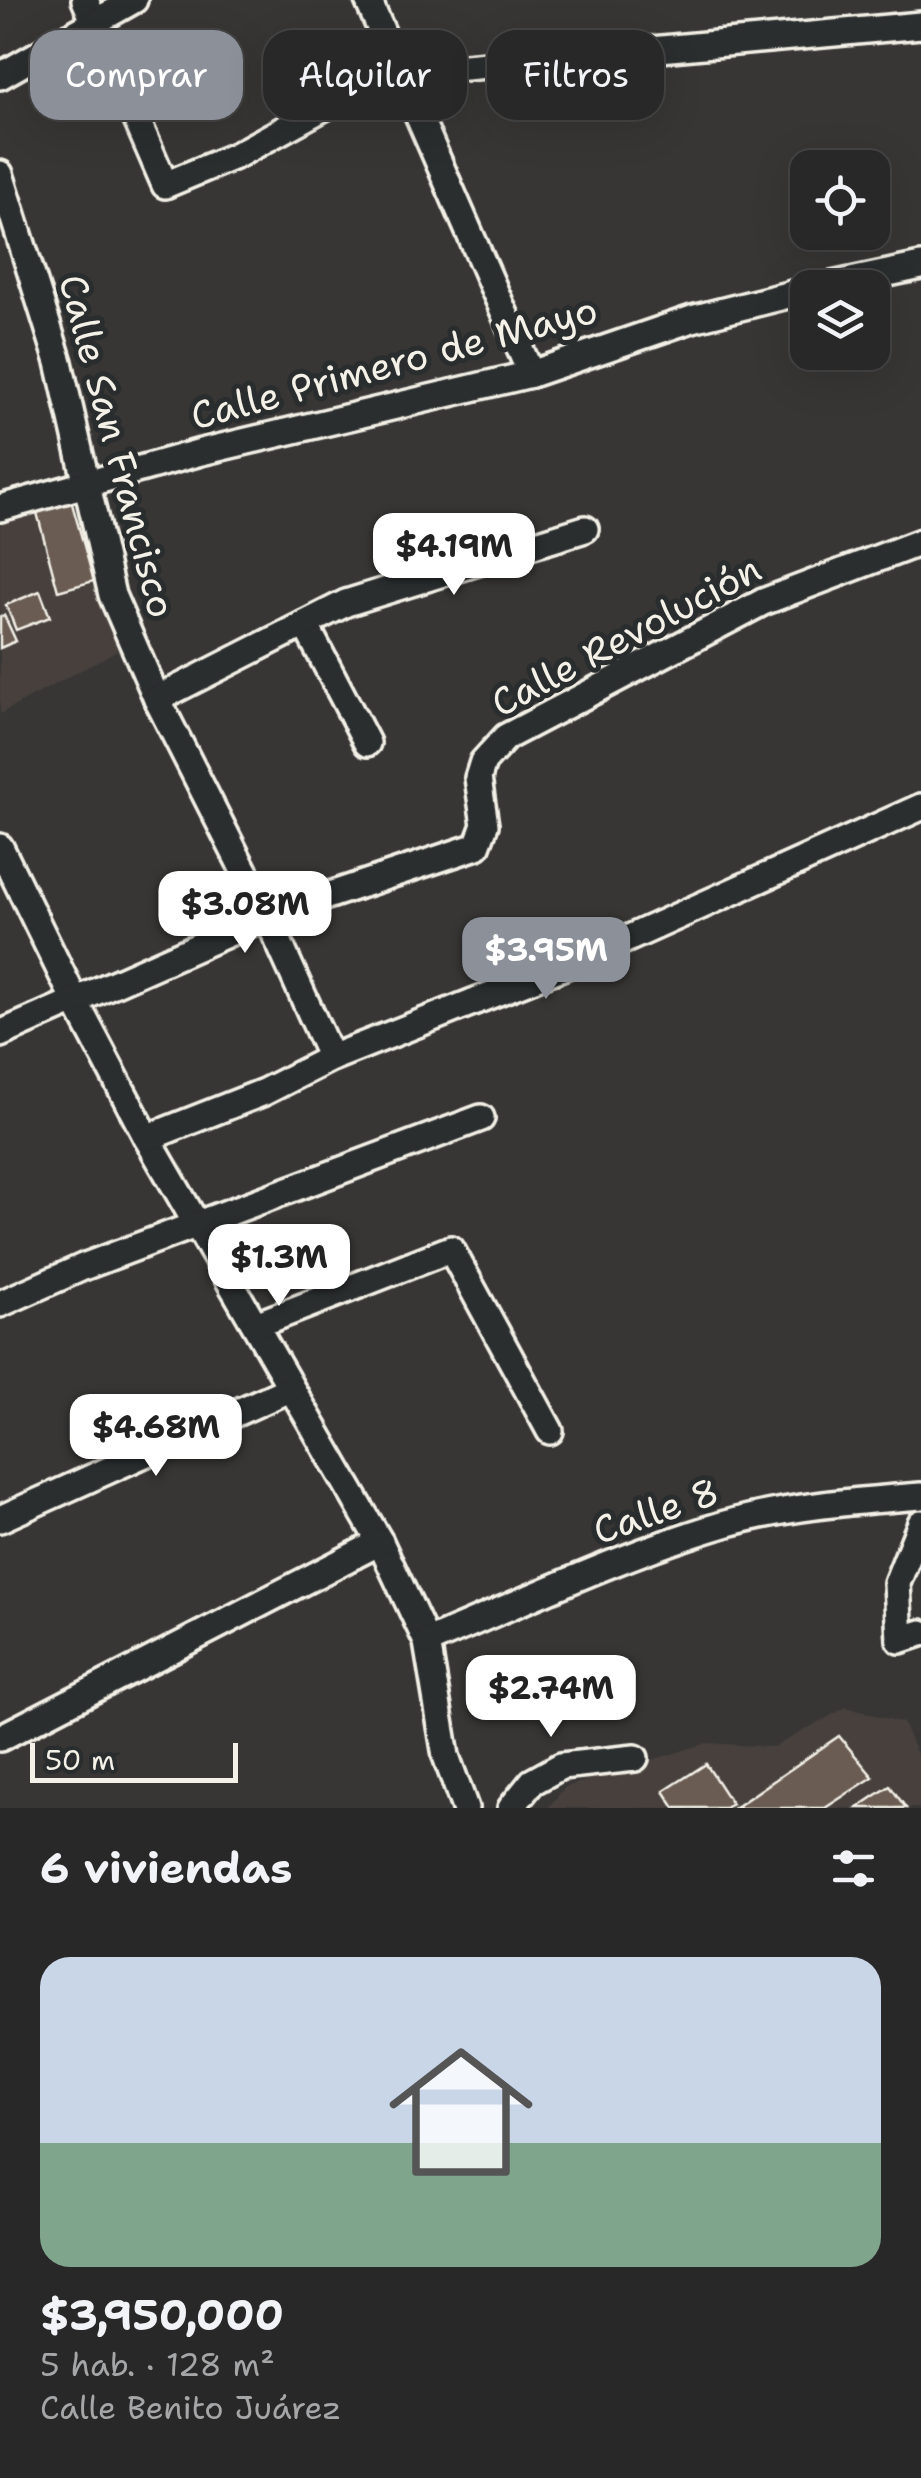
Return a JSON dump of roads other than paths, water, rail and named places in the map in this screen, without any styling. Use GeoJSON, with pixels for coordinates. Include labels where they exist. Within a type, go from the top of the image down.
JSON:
{"type":"FeatureCollection","features":[{"type":"Feature","properties":{"kind":"street"},"geometry":{"type":"LineString","coordinates":[[0,76],[90,11],[134,0]]}},
{"type":"Feature","properties":{"kind":"street"},"geometry":{"type":"LineString","coordinates":[[368,0],[381,30]]}},
{"type":"Feature","properties":{"kind":"street"},"geometry":{"type":"LineString","coordinates":[[90,11],[164,185],[237,155],[301,120]]}},
{"type":"Feature","properties":{"kind":"street"},"geometry":{"type":"LineString","coordinates":[[467,68],[921,25]]}},
{"type":"Feature","properties":{"kind":"street"},"geometry":{"type":"LineString","coordinates":[[420,120],[531,374]]}},
{"type":"Feature","properties":{"kind":"street","name":"Calle San Francisco"},"geometry":{"type":"LineString","coordinates":[[0,174],[59,362],[112,595],[157,698],[267,916],[331,1058]]}},
{"type":"Feature","properties":{"kind":"street"},"geometry":{"type":"LineString","coordinates":[[890,273],[921,266]]}},
{"type":"Feature","properties":{"kind":"street","name":"Calle Primero de Mayo"},"geometry":{"type":"LineString","coordinates":[[0,508],[201,452],[531,374],[692,319],[790,294]]}},
{"type":"Feature","properties":{"kind":"street"},"geometry":{"type":"LineString","coordinates":[[157,698],[346,603],[585,528]]}},
{"type":"Feature","properties":{"kind":"street","name":"Calle Revolución"},"geometry":{"type":"LineString","coordinates":[[0,1034],[267,916],[477,846],[485,825],[478,778],[483,762],[506,737],[763,602],[921,542]]}},
{"type":"Feature","properties":{"kind":"street"},"geometry":{"type":"LineString","coordinates":[[305,624],[367,743]]}},
{"type":"Feature","properties":{"kind":"street"},"geometry":{"type":"LineString","coordinates":[[147,1138],[264,1092],[331,1058],[587,957],[921,807]]}},
{"type":"Feature","properties":{"kind":"street"},"geometry":{"type":"LineString","coordinates":[[0,846],[147,1138],[380,1542],[426,1642],[446,1756],[465,1808]]}},
{"type":"Feature","properties":{"kind":"street"},"geometry":{"type":"LineString","coordinates":[[0,1304],[83,1268],[481,1118]]}},
{"type":"Feature","properties":{"kind":"street"},"geometry":{"type":"LineString","coordinates":[[256,1325],[451,1249],[550,1431]]}},
{"type":"Feature","properties":{"kind":"street"},"geometry":{"type":"LineString","coordinates":[[0,1519],[289,1389]]}},
{"type":"Feature","properties":{"kind":"street","name":"Calle 8"},"geometry":{"type":"LineString","coordinates":[[426,1642],[641,1552],[728,1523],[841,1503],[921,1496]]}},
{"type":"Feature","properties":{"kind":"street"},"geometry":{"type":"LineString","coordinates":[[910,1636],[897,1583],[921,1523]]}},
{"type":"Feature","properties":{"kind":"street"},"geometry":{"type":"LineString","coordinates":[[0,1738],[380,1542]]}},
{"type":"Feature","properties":{"kind":"street"},"geometry":{"type":"LineString","coordinates":[[512,1808],[532,1782],[561,1766],[636,1758]]}}]}
